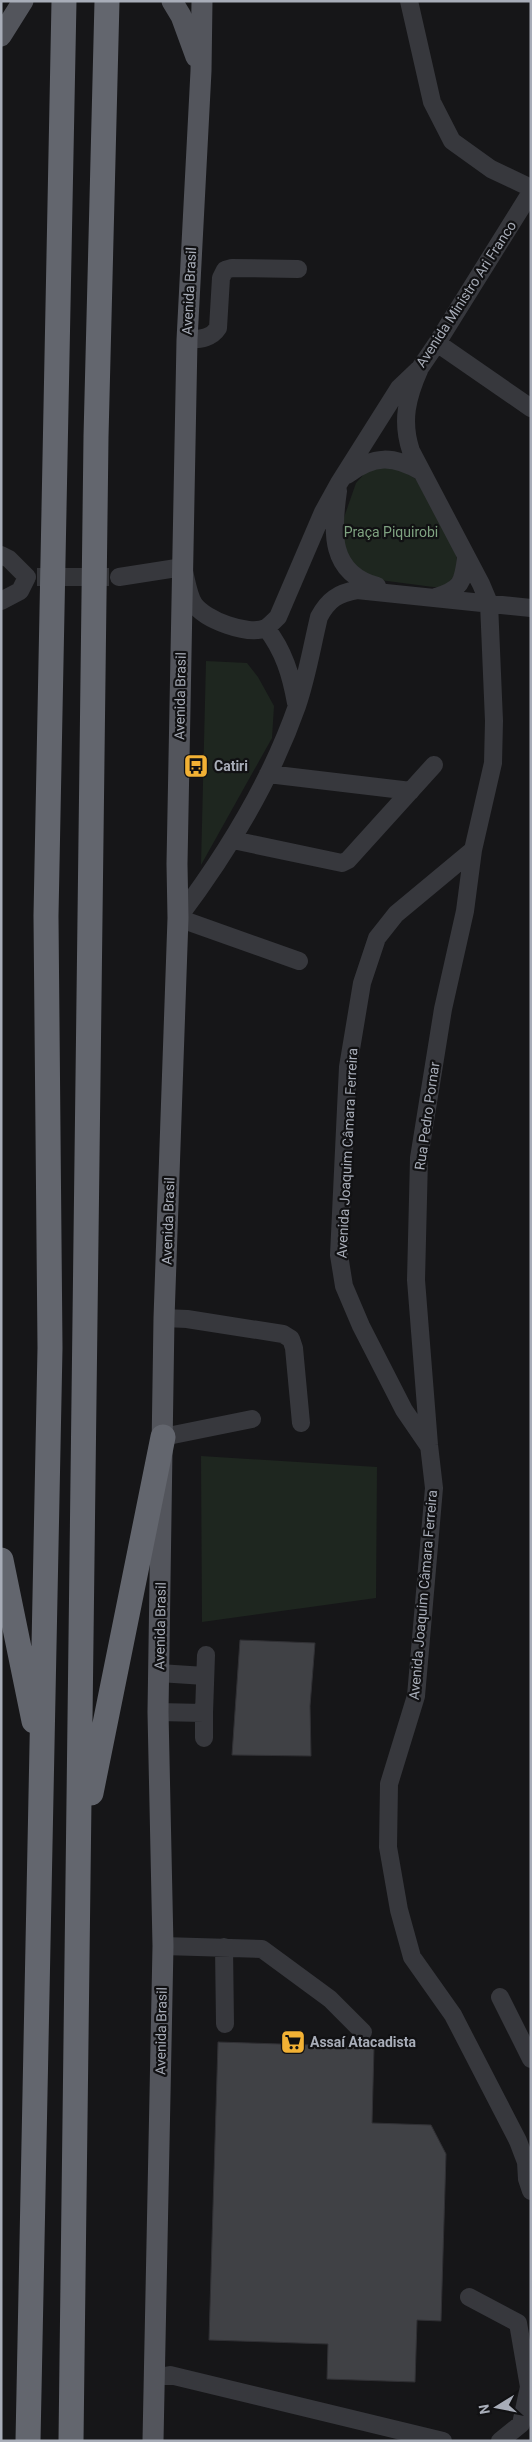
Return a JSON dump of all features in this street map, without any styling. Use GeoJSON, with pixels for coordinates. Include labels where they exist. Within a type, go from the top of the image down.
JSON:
{"type":"FeatureCollection","features":[{"type":"Feature","properties":{"kind":"highway"},"geometry":{"type":"LineString","coordinates":[[28,2441],[44,1767],[50,1348],[46,916],[64,1]]}},
{"type":"Feature","properties":{"kind":"highway"},"geometry":{"type":"LineString","coordinates":[[71,2441],[96,437],[106,1]]}},
{"type":"Feature","properties":{"kind":"highway"},"geometry":{"type":"LineString","coordinates":[[79,1852],[163,1437]]}},
{"type":"Feature","properties":{"kind":"highway"},"geometry":{"type":"LineString","coordinates":[[1,1560],[44,1767]]}},
{"type":"Feature","properties":{"kind":"main road"},"geometry":{"type":"LineString","coordinates":[[1,36],[23,1]]}},
{"type":"Feature","properties":{"kind":"main road"},"geometry":{"type":"LineString","coordinates":[[172,1],[181,16],[201,71]]}},
{"type":"Feature","properties":{"kind":"main road","name":"Avenida Brasil"},"geometry":{"type":"LineString","coordinates":[[152,2441],[163,1946],[158,1712],[164,1318],[178,918],[177,854],[187,340],[201,71],[202,1]]}},
{"type":"Feature","properties":{"kind":"street"},"geometry":{"type":"LineString","coordinates":[[409,1],[415,19],[432,102],[452,141],[491,169],[531,188]]}},
{"type":"Feature","properties":{"kind":"street"},"geometry":{"type":"LineString","coordinates":[[415,19],[426,1]]}},
{"type":"Feature","properties":{"kind":"street","name":"Avenida Ministro Ari Franco"},"geometry":{"type":"LineString","coordinates":[[266,628],[278,618],[323,512],[342,479],[399,388],[420,368],[436,344],[531,192]]}},
{"type":"Feature","properties":{"kind":"street"},"geometry":{"type":"LineString","coordinates":[[187,340],[206,338],[214,334],[218,328],[221,278],[225,270],[232,268],[298,269]]}},
{"type":"Feature","properties":{"kind":"street"},"geometry":{"type":"LineString","coordinates":[[436,344],[531,408]]}},
{"type":"Feature","properties":{"kind":"street"},"geometry":{"type":"LineString","coordinates":[[420,368],[408,396],[405,420],[408,443],[485,593],[488,603]]}},
{"type":"Feature","properties":{"kind":"street"},"geometry":{"type":"LineString","coordinates":[[403,593],[365,583],[353,575],[344,565],[338,554],[335,537],[342,479],[358,467],[380,459],[394,459],[408,463],[422,472]]}},
{"type":"Feature","properties":{"kind":"street"},"geometry":{"type":"LineString","coordinates":[[1,554],[32,577],[20,591],[1,602]]}},
{"type":"Feature","properties":{"kind":"street"},"geometry":{"type":"LineString","coordinates":[[436,597],[458,588],[463,577],[466,558]]}},
{"type":"Feature","properties":{"kind":"street"},"geometry":{"type":"LineString","coordinates":[[119,577],[183,567],[193,603],[202,614],[215,621],[237,627],[266,628],[276,641],[292,677],[297,706]]}},
{"type":"Feature","properties":{"kind":"street"},"geometry":{"type":"LineString","coordinates":[[299,961],[178,918],[233,840],[268,774],[297,706],[319,617],[334,596],[357,590],[403,593],[531,608]]}},
{"type":"Feature","properties":{"kind":"street","name":"Rua Pedro Pornar"},"geometry":{"type":"LineString","coordinates":[[428,1445],[416,1280],[419,1158],[443,1009],[465,911],[473,850],[493,763],[494,721],[488,603]]}},
{"type":"Feature","properties":{"kind":"street"},"geometry":{"type":"LineString","coordinates":[[233,840],[342,863],[348,860],[434,765]]}},
{"type":"Feature","properties":{"kind":"street"},"geometry":{"type":"LineString","coordinates":[[268,774],[411,791]]}},
{"type":"Feature","properties":{"kind":"street","name":"Avenida Joaquim Câmara Ferreira"},"geometry":{"type":"LineString","coordinates":[[473,850],[396,914],[377,938],[362,983],[348,1066],[339,1254],[344,1286],[361,1326],[404,1410],[428,1445],[434,1488],[416,1696],[389,1784],[388,1847],[399,1910],[412,1956],[453,2015],[528,2160],[527,2180],[531,2191]]}},
{"type":"Feature","properties":{"kind":"street"},"geometry":{"type":"LineString","coordinates":[[164,1318],[187,1319],[283,1334],[291,1339],[294,1348],[301,1422]]}},
{"type":"Feature","properties":{"kind":"street"},"geometry":{"type":"LineString","coordinates":[[163,1437],[252,1419]]}},
{"type":"Feature","properties":{"kind":"street"},"geometry":{"type":"LineString","coordinates":[[204,1738],[206,1655]]}},
{"type":"Feature","properties":{"kind":"street"},"geometry":{"type":"LineString","coordinates":[[159,1673],[204,1676]]}},
{"type":"Feature","properties":{"kind":"street"},"geometry":{"type":"LineString","coordinates":[[158,1712],[204,1713]]}},
{"type":"Feature","properties":{"kind":"street"},"geometry":{"type":"LineString","coordinates":[[163,1946],[262,1950],[330,1999],[363,2032]]}},
{"type":"Feature","properties":{"kind":"street"},"geometry":{"type":"LineString","coordinates":[[224,1947],[225,2024]]}},
{"type":"Feature","properties":{"kind":"street"},"geometry":{"type":"LineString","coordinates":[[500,1997],[531,2059]]}},
{"type":"Feature","properties":{"kind":"street"},"geometry":{"type":"LineString","coordinates":[[469,2297],[518,2323],[529,2388],[521,2424],[500,2441]]}},
{"type":"Feature","properties":{"kind":"street"},"geometry":{"type":"LineString","coordinates":[[153,2378],[170,2374],[443,2441]]}},
{"type":"Feature","properties":{"kind":"green space","name":"Praça Piquirobi"},"geometry":{"type":"Polygon","coordinates":[[[376,467],[400,470],[420,483],[456,553],[457,564],[455,574],[441,588],[372,579],[348,562],[341,526],[356,483],[365,473],[376,467]]]}},
{"type":"Feature","properties":{"kind":"green space"},"geometry":{"type":"Polygon","coordinates":[[[206,661],[247,663],[258,677],[274,706],[272,738],[201,865],[206,661]]]}},
{"type":"Feature","properties":{"kind":"green space"},"geometry":{"type":"Polygon","coordinates":[[[201,1456],[377,1467],[376,1598],[202,1622],[201,1456]]]}},
{"type":"Feature","properties":{"kind":"building"},"geometry":{"type":"Polygon","coordinates":[[[240,1640],[315,1643],[310,1706],[311,1756],[232,1755],[240,1640]]]}},
{"type":"Feature","properties":{"kind":"building"},"geometry":{"type":"Polygon","coordinates":[[[218,2042],[374,2047],[372,2123],[431,2125],[446,2154],[441,2321],[417,2320],[415,2382],[327,2379],[328,2344],[209,2340],[218,2042]]]}},
{"type":"Feature","properties":{"kind":"tunnel"},"geometry":{"type":"LineString","coordinates":[[37,577],[119,577]]}},
{"type":"Feature","properties":{"kind":"place","name":"Catiri"},"geometry":{"type":"Point","coordinates":[196,766]}},
{"type":"Feature","properties":{"kind":"place","name":"Assaí Atacadista"},"geometry":{"type":"Point","coordinates":[293,2042]}}]}
